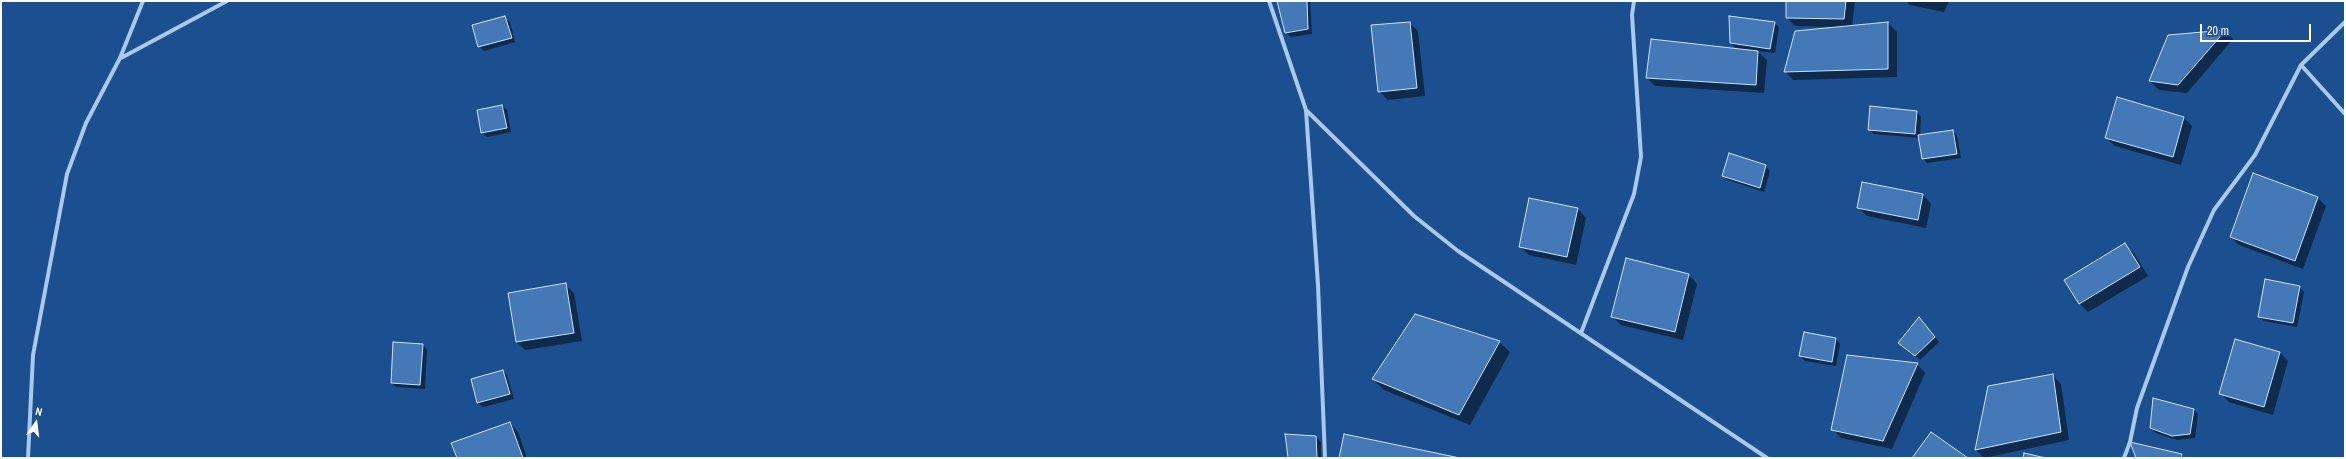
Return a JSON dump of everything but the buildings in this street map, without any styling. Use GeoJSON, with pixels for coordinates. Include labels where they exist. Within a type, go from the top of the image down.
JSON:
{"type":"FeatureCollection","features":[{"type":"Feature","properties":{"kind":"street"},"geometry":{"type":"LineString","coordinates":[[28,458],[33,355],[66,174],[86,123],[120,58],[143,1]]}},
{"type":"Feature","properties":{"kind":"street"},"geometry":{"type":"LineString","coordinates":[[120,58],[227,1]]}},
{"type":"Feature","properties":{"kind":"street"},"geometry":{"type":"LineString","coordinates":[[1269,1],[1306,110],[1318,285],[1325,458]]}},
{"type":"Feature","properties":{"kind":"street"},"geometry":{"type":"LineString","coordinates":[[1581,333],[1634,194],[1642,157],[1632,16],[1634,1]]}},
{"type":"Feature","properties":{"kind":"street"},"geometry":{"type":"LineString","coordinates":[[2124,458],[2130,442],[2137,408],[2188,267],[2214,210],[2255,155],[2301,65],[2345,22]]}},
{"type":"Feature","properties":{"kind":"street"},"geometry":{"type":"LineString","coordinates":[[2301,65],[2345,114]]}},
{"type":"Feature","properties":{"kind":"street"},"geometry":{"type":"LineString","coordinates":[[1306,110],[1414,216],[1458,251],[1768,458]]}}]}
